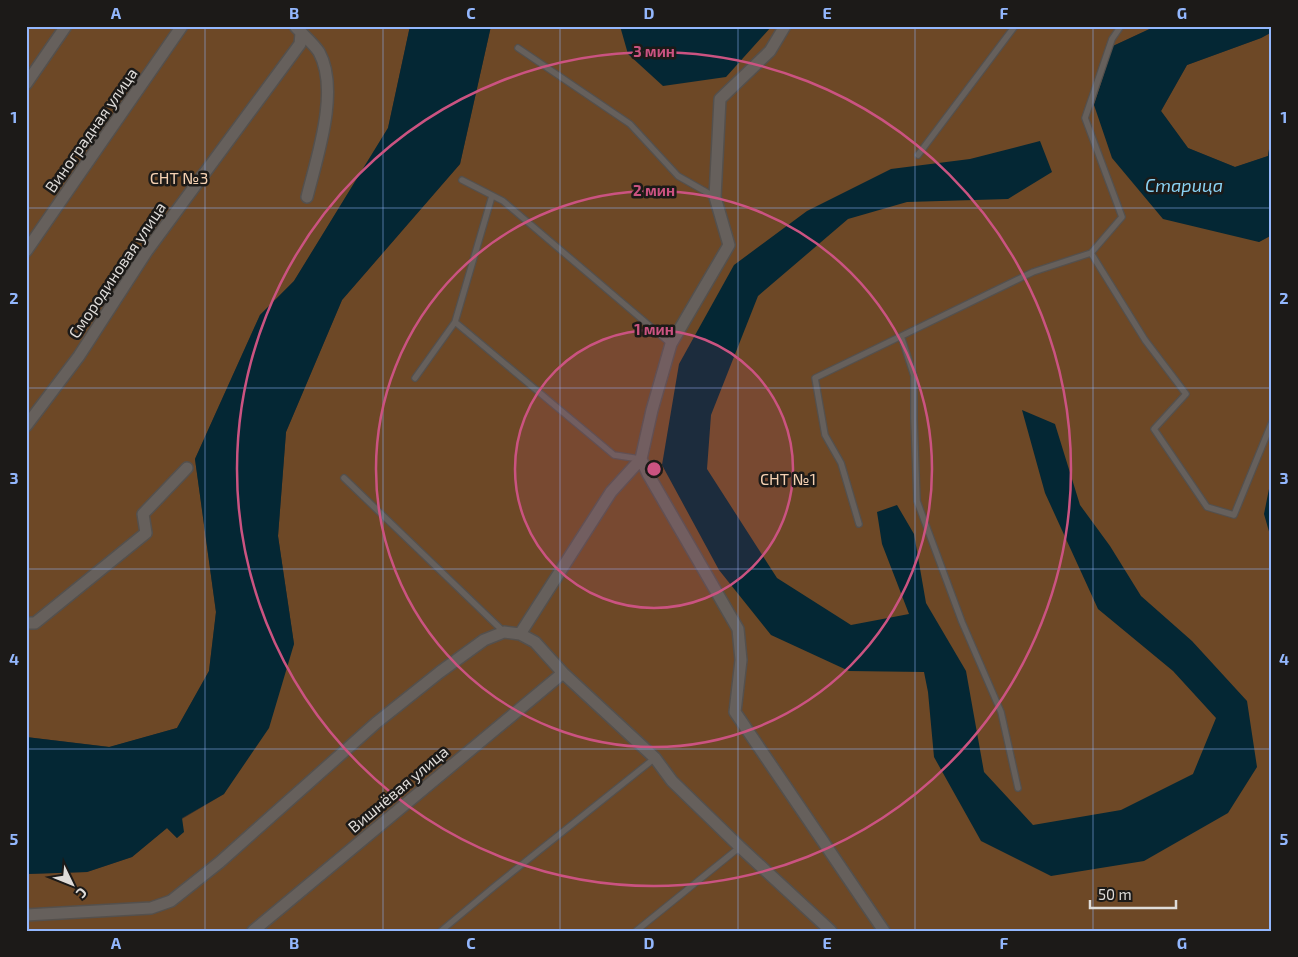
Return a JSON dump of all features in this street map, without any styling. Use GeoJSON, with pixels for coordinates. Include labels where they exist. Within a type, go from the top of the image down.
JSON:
{"type":"FeatureCollection","features":[{"type":"Feature","properties":{"kind":"street"},"geometry":{"type":"LineString","coordinates":[[26,84],[66,26]]}},
{"type":"Feature","properties":{"kind":"street","name":"Виноградная улица"},"geometry":{"type":"LineString","coordinates":[[26,251],[182,26]]}},
{"type":"Feature","properties":{"kind":"street"},"geometry":{"type":"LineString","coordinates":[[520,634],[611,492],[642,459],[652,410],[670,344],[729,245],[715,197],[720,99],[770,51],[785,26]]}},
{"type":"Feature","properties":{"kind":"street"},"geometry":{"type":"LineString","coordinates":[[298,30],[318,51],[326,69],[327,104],[323,132],[307,197]]}},
{"type":"Feature","properties":{"kind":"street","name":"Смородиновая улица"},"geometry":{"type":"LineString","coordinates":[[26,426],[79,356],[147,251],[300,44],[298,30]]}},
{"type":"Feature","properties":{"kind":"street"},"geometry":{"type":"LineString","coordinates":[[642,459],[648,474],[738,629],[741,660],[735,712],[884,931]]}},
{"type":"Feature","properties":{"kind":"street"},"geometry":{"type":"LineString","coordinates":[[26,623],[35,623],[146,533],[143,514],[186,468]]}},
{"type":"Feature","properties":{"kind":"street"},"geometry":{"type":"LineString","coordinates":[[26,915],[151,908],[171,901],[220,862],[376,723],[484,640],[504,632],[520,634],[535,642],[563,672],[655,758],[672,781],[827,930]]}},
{"type":"Feature","properties":{"kind":"street","name":"Вишнёвая улица"},"geometry":{"type":"LineString","coordinates":[[253,931],[563,672]]}},
{"type":"Feature","properties":{"kind":"lane"},"geometry":{"type":"LineString","coordinates":[[918,156],[1015,26]]}},
{"type":"Feature","properties":{"kind":"lane"},"geometry":{"type":"LineString","coordinates":[[859,524],[841,463],[825,435],[815,378],[1033,272],[1091,254],[1122,217],[1085,118],[1112,39],[1121,26]]}},
{"type":"Feature","properties":{"kind":"lane"},"geometry":{"type":"LineString","coordinates":[[518,48],[630,124],[678,176],[715,197]]}},
{"type":"Feature","properties":{"kind":"lane"},"geometry":{"type":"LineString","coordinates":[[462,180],[503,201],[670,344]]}},
{"type":"Feature","properties":{"kind":"lane"},"geometry":{"type":"LineString","coordinates":[[415,378],[455,322],[492,196]]}},
{"type":"Feature","properties":{"kind":"lane"},"geometry":{"type":"LineString","coordinates":[[1091,254],[1144,340],[1186,394],[1154,429],[1207,507],[1234,515],[1272,422]]}},
{"type":"Feature","properties":{"kind":"lane"},"geometry":{"type":"LineString","coordinates":[[455,322],[614,455],[642,459]]}},
{"type":"Feature","properties":{"kind":"lane"},"geometry":{"type":"LineString","coordinates":[[901,336],[914,376],[917,501],[962,622],[1001,712],[1018,788]]}},
{"type":"Feature","properties":{"kind":"lane"},"geometry":{"type":"LineString","coordinates":[[344,478],[504,632]]}},
{"type":"Feature","properties":{"kind":"lane"},"geometry":{"type":"LineString","coordinates":[[441,931],[655,758]]}},
{"type":"Feature","properties":{"kind":"lane"},"geometry":{"type":"LineString","coordinates":[[636,931],[740,847]]}},
{"type":"Feature","properties":{"kind":"green space","name":"СНТ №3"},"geometry":{"type":"Polygon","coordinates":[[[26,26],[410,26],[388,128],[294,281],[260,315],[195,459],[216,612],[209,671],[177,728],[110,747],[26,737],[26,26]]]}},
{"type":"Feature","properties":{"kind":"green space","name":"СНТ №1"},"geometry":{"type":"Polygon","coordinates":[[[491,26],[1156,26],[1113,46],[1094,105],[1259,242],[1272,235],[1272,931],[26,931],[26,874],[87,872],[132,857],[167,828],[177,838],[182,819],[224,794],[294,644],[278,536],[286,432],[342,300],[460,164],[491,26]]]}},
{"type":"Feature","properties":{"kind":"green space"},"geometry":{"type":"Polygon","coordinates":[[[1272,32],[1272,130],[1268,156],[1235,167],[1188,148],[1161,111],[1187,65],[1261,38],[1272,32]]]}},
{"type":"Feature","properties":{"kind":"water"},"geometry":{"type":"Polygon","coordinates":[[[410,26],[491,26],[460,164],[342,300],[286,432],[278,536],[294,644],[269,728],[224,794],[182,818],[184,832],[177,838],[167,828],[132,857],[87,872],[26,874],[26,737],[109,747],[177,728],[209,671],[216,612],[195,459],[260,315],[294,281],[388,128],[410,26]]]}},
{"type":"Feature","properties":{"kind":"water"},"geometry":{"type":"Polygon","coordinates":[[[620,26],[772,26],[726,77],[663,86],[628,54],[620,26]]]}},
{"type":"Feature","properties":{"kind":"water","name":"Старица"},"geometry":{"type":"Polygon","coordinates":[[[1156,26],[1272,26],[1272,32],[1261,38],[1187,65],[1161,111],[1188,148],[1235,167],[1268,156],[1272,130],[1272,235],[1259,242],[1163,219],[1112,158],[1094,105],[1113,46],[1156,26]]]}},
{"type":"Feature","properties":{"kind":"water"},"geometry":{"type":"Polygon","coordinates":[[[1040,141],[1052,172],[1008,199],[907,202],[848,219],[758,296],[711,415],[707,469],[777,578],[851,625],[909,614],[882,544],[877,512],[897,505],[914,534],[926,603],[966,671],[984,772],[1033,825],[1121,810],[1193,774],[1216,718],[1173,671],[1098,609],[1045,493],[1022,410],[1055,424],[1080,505],[1110,546],[1141,596],[1192,641],[1247,701],[1257,767],[1228,813],[1144,861],[1051,876],[981,841],[934,757],[928,692],[924,672],[849,671],[771,635],[719,570],[662,465],[679,364],[734,265],[807,211],[891,169],[970,159],[1040,141]]]}},
{"type":"Feature","properties":{"kind":"water"},"geometry":{"type":"Polygon","coordinates":[[[1272,474],[1272,542],[1264,514],[1272,474]]]}}]}
